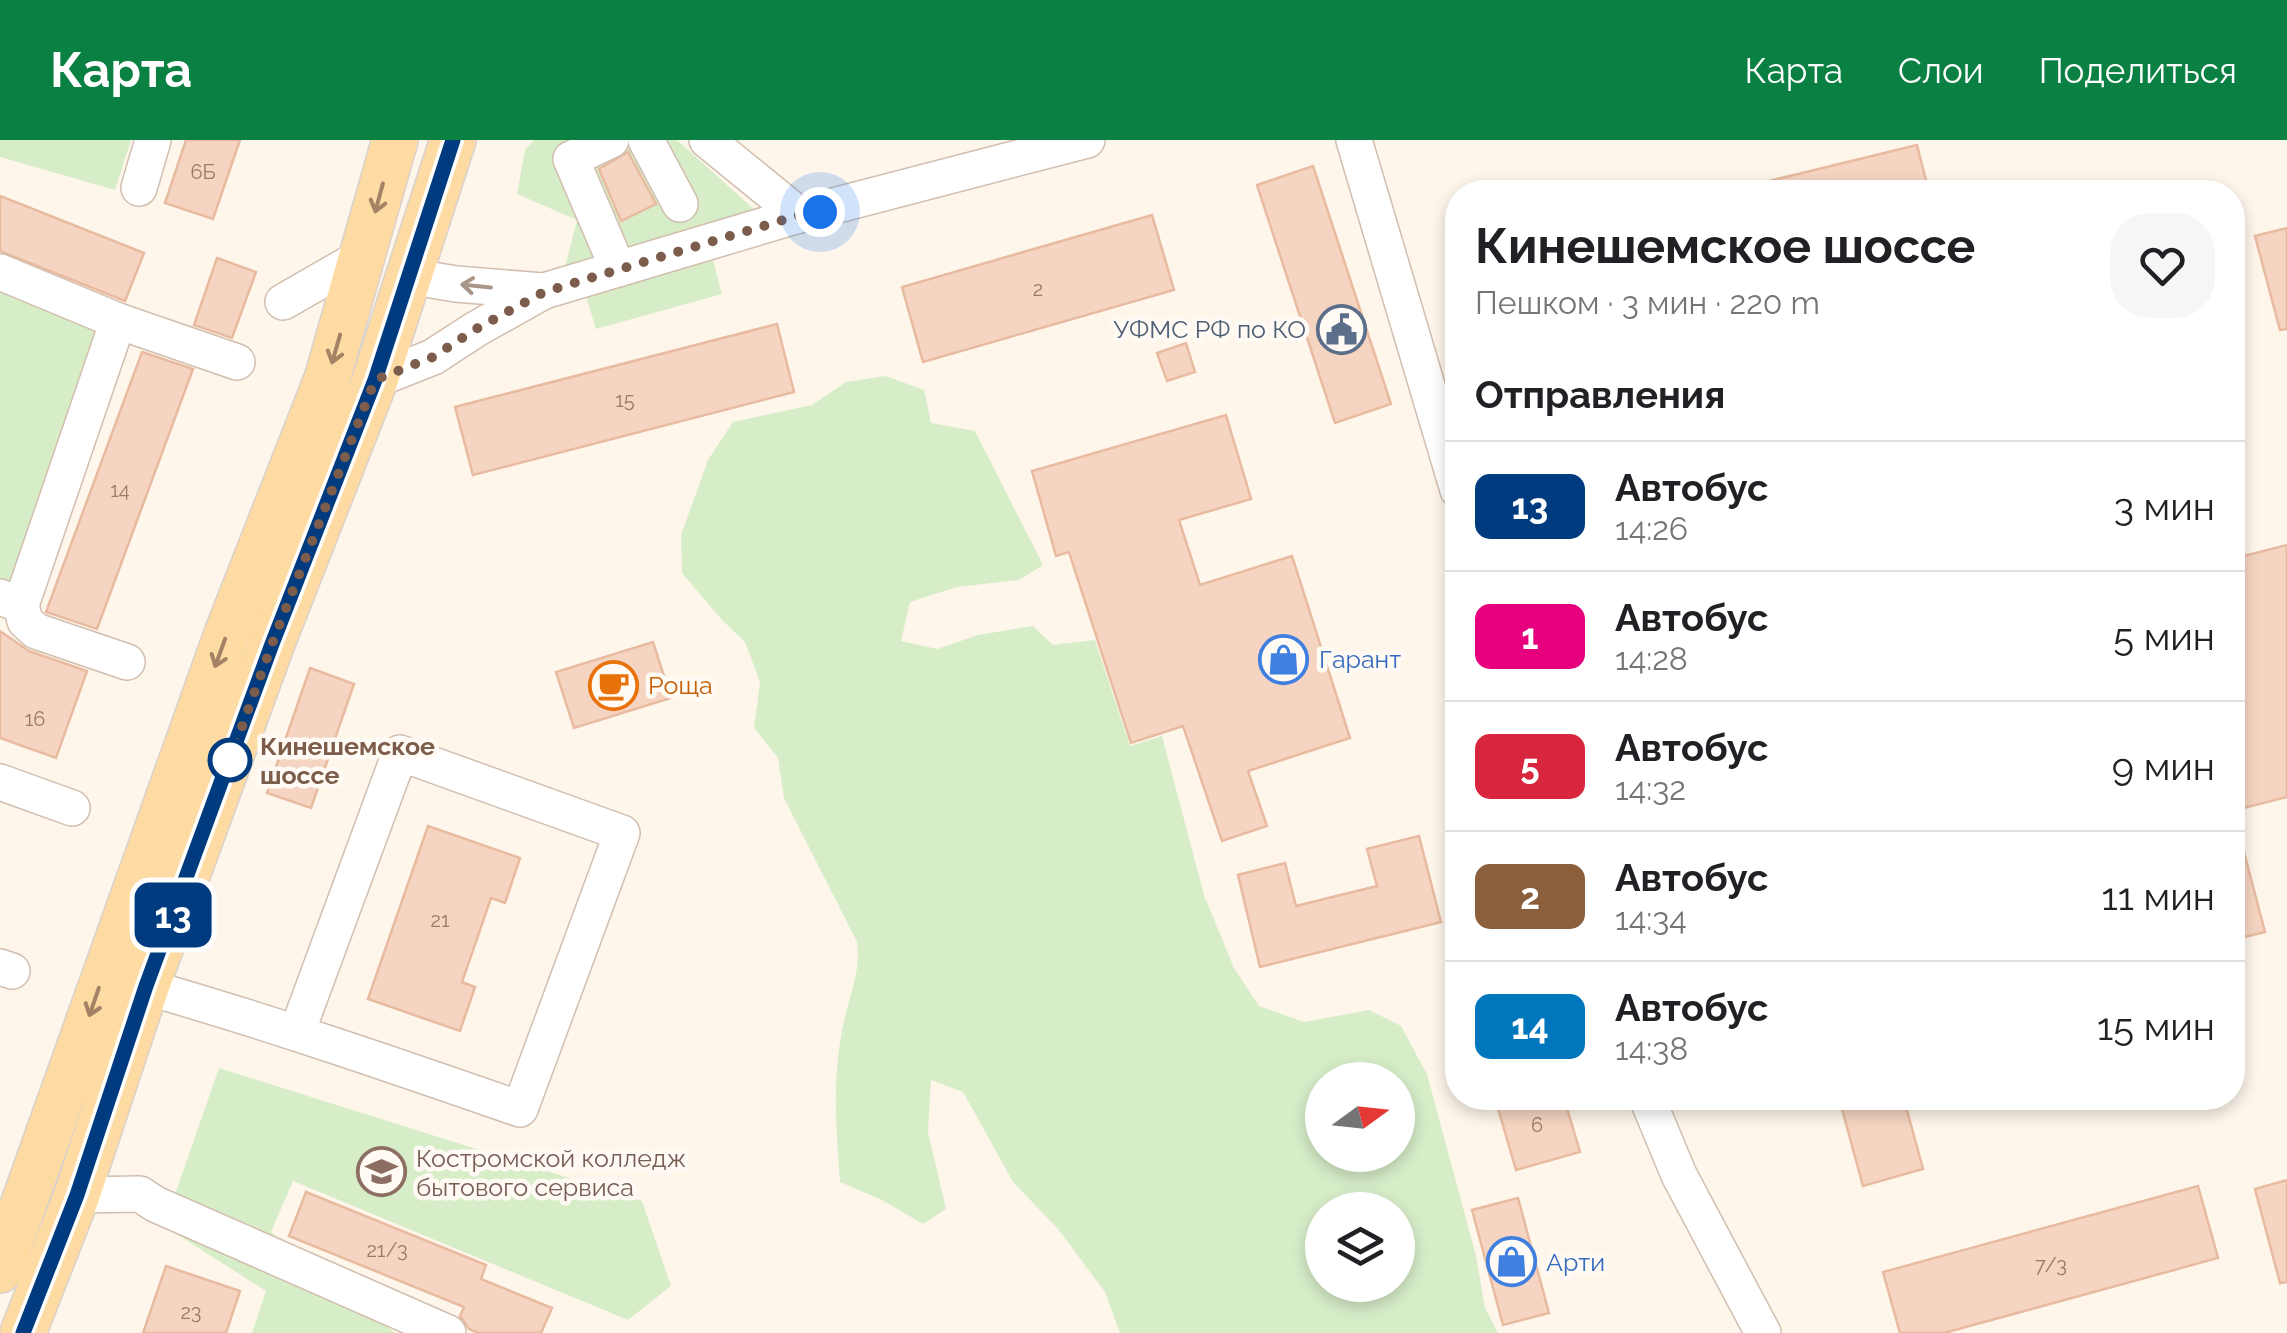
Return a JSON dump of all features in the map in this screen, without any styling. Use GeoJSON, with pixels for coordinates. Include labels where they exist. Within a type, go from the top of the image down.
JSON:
{"type":"FeatureCollection","features":[{"type":"Feature","properties":{"kind":"main road"},"geometry":{"type":"LineString","coordinates":[[0,1270],[227,634],[327,379],[395,140]]}},
{"type":"Feature","properties":{"kind":"main road"},"geometry":{"type":"LineString","coordinates":[[23,1333],[77,1195],[146,986],[272,644],[375,380],[456,143]]}},
{"type":"Feature","properties":{"kind":"street"},"geometry":{"type":"LineString","coordinates":[[139,188],[153,140]]}},
{"type":"Feature","properties":{"kind":"street"},"geometry":{"type":"LineString","coordinates":[[611,140],[570,158],[618,269]]}},
{"type":"Feature","properties":{"kind":"street"},"geometry":{"type":"LineString","coordinates":[[646,140],[680,204]]}},
{"type":"Feature","properties":{"kind":"street"},"geometry":{"type":"LineString","coordinates":[[707,140],[800,215]]}},
{"type":"Feature","properties":{"kind":"street"},"geometry":{"type":"LineString","coordinates":[[375,380],[433,357],[544,292],[800,215],[1087,140]]}},
{"type":"Feature","properties":{"kind":"street"},"geometry":{"type":"LineString","coordinates":[[1354,140],[1445,446]]}},
{"type":"Feature","properties":{"kind":"street"},"geometry":{"type":"LineString","coordinates":[[283,302],[363,256]]}},
{"type":"Feature","properties":{"kind":"street"},"geometry":{"type":"LineString","coordinates":[[0,272],[118,321],[238,362]]}},
{"type":"Feature","properties":{"kind":"street"},"geometry":{"type":"LineString","coordinates":[[408,276],[544,292]]}},
{"type":"Feature","properties":{"kind":"street"},"geometry":{"type":"LineString","coordinates":[[118,321],[10,601],[36,632],[127,662]]}},
{"type":"Feature","properties":{"kind":"street"},"geometry":{"type":"LineString","coordinates":[[146,986],[236,1011],[520,1109],[622,833],[400,753],[297,1032]]}},
{"type":"Feature","properties":{"kind":"street"},"geometry":{"type":"LineString","coordinates":[[0,782],[72,808]]}},
{"type":"Feature","properties":{"kind":"street"},"geometry":{"type":"LineString","coordinates":[[1653,1110],[1679,1176],[1763,1333]]}},
{"type":"Feature","properties":{"kind":"street"},"geometry":{"type":"LineString","coordinates":[[77,1195],[140,1194],[448,1333]]}},
{"type":"Feature","properties":{"kind":"green space"},"geometry":{"type":"Polygon","coordinates":[[[0,140],[131,140],[115,190],[0,157],[0,140]]]}},
{"type":"Feature","properties":{"kind":"green space"},"geometry":{"type":"Polygon","coordinates":[[[534,140],[677,140],[757,212],[563,275],[577,220],[517,194],[525,150],[534,140]]]}},
{"type":"Feature","properties":{"kind":"green space"},"geometry":{"type":"Polygon","coordinates":[[[713,260],[722,294],[596,329],[586,296],[713,260]]]}},
{"type":"Feature","properties":{"kind":"green space"},"geometry":{"type":"Polygon","coordinates":[[[0,289],[98,330],[9,582],[0,579],[0,289]]]}},
{"type":"Feature","properties":{"kind":"green space"},"geometry":{"type":"Polygon","coordinates":[[[886,376],[924,390],[931,423],[975,431],[1043,565],[1019,580],[957,587],[910,602],[901,641],[937,649],[978,635],[1033,626],[1053,645],[1095,640],[1130,746],[1162,736],[1204,895],[1234,968],[1259,1006],[1304,1022],[1369,1010],[1401,1026],[1427,1074],[1476,1256],[1485,1308],[1498,1333],[1120,1333],[1105,1292],[1058,1229],[1013,1182],[963,1092],[931,1080],[928,1132],[946,1209],[923,1224],[840,1182],[837,1065],[856,974],[857,942],[784,798],[778,758],[754,728],[760,682],[745,642],[682,573],[681,535],[708,460],[733,422],[812,405],[846,382],[886,376]]]}},
{"type":"Feature","properties":{"kind":"green space"},"geometry":{"type":"Polygon","coordinates":[[[219,1068],[642,1201],[671,1286],[628,1320],[293,1181],[271,1232],[395,1333],[252,1333],[266,1291],[164,1226],[219,1068]]]}},
{"type":"Feature","properties":{"kind":"building"},"geometry":{"type":"Polygon","coordinates":[[[186,140],[240,140],[213,219],[165,203],[186,140]]]}},
{"type":"Feature","properties":{"kind":"building"},"geometry":{"type":"Polygon","coordinates":[[[1917,145],[1926,180],[1773,180],[1917,145]]]}},
{"type":"Feature","properties":{"kind":"building"},"geometry":{"type":"Polygon","coordinates":[[[628,152],[656,204],[621,221],[599,169],[628,152]]]}},
{"type":"Feature","properties":{"kind":"building"},"geometry":{"type":"Polygon","coordinates":[[[1313,166],[1391,404],[1335,423],[1257,185],[1313,166]]]}},
{"type":"Feature","properties":{"kind":"building"},"geometry":{"type":"Polygon","coordinates":[[[0,196],[144,253],[125,301],[0,251],[0,196]]]}},
{"type":"Feature","properties":{"kind":"building"},"geometry":{"type":"Polygon","coordinates":[[[1152,215],[1174,290],[923,362],[902,287],[1152,215]]]}},
{"type":"Feature","properties":{"kind":"building"},"geometry":{"type":"Polygon","coordinates":[[[2287,228],[2287,329],[2280,330],[2255,236],[2287,228]]]}},
{"type":"Feature","properties":{"kind":"building"},"geometry":{"type":"Polygon","coordinates":[[[217,258],[256,272],[232,338],[194,325],[217,258]]]}},
{"type":"Feature","properties":{"kind":"building"},"geometry":{"type":"Polygon","coordinates":[[[777,324],[794,392],[473,475],[455,407],[777,324]]]}},
{"type":"Feature","properties":{"kind":"building"},"geometry":{"type":"Polygon","coordinates":[[[1186,343],[1195,372],[1167,381],[1157,353],[1186,343]]]}},
{"type":"Feature","properties":{"kind":"building"},"geometry":{"type":"Polygon","coordinates":[[[142,352],[193,369],[97,629],[46,612],[142,352]]]}},
{"type":"Feature","properties":{"kind":"building"},"geometry":{"type":"Polygon","coordinates":[[[1226,415],[1251,499],[1179,520],[1200,585],[1292,556],[1350,738],[1248,771],[1267,826],[1222,841],[1183,726],[1131,743],[1069,552],[1056,556],[1032,471],[1226,415]]]}},
{"type":"Feature","properties":{"kind":"building"},"geometry":{"type":"Polygon","coordinates":[[[2287,545],[2287,797],[2245,808],[2245,556],[2287,545]]]}},
{"type":"Feature","properties":{"kind":"building"},"geometry":{"type":"Polygon","coordinates":[[[0,631],[29,651],[87,671],[56,758],[0,738],[0,631]]]}},
{"type":"Feature","properties":{"kind":"building","name":"Роща"},"geometry":{"type":"Polygon","coordinates":[[[653,642],[671,698],[574,728],[556,672],[653,642]]]}},
{"type":"Feature","properties":{"kind":"building"},"geometry":{"type":"Polygon","coordinates":[[[310,668],[354,684],[311,808],[267,793],[310,668]]]}},
{"type":"Feature","properties":{"kind":"building"},"geometry":{"type":"Polygon","coordinates":[[[428,826],[520,858],[505,903],[491,898],[462,982],[475,987],[460,1031],[368,999],[428,826]]]}},
{"type":"Feature","properties":{"kind":"building"},"geometry":{"type":"Polygon","coordinates":[[[1419,836],[1441,922],[1260,967],[1238,875],[1285,863],[1296,906],[1377,886],[1367,849],[1419,836]]]}},
{"type":"Feature","properties":{"kind":"building"},"geometry":{"type":"Polygon","coordinates":[[[2245,856],[2265,932],[2245,937],[2245,856]]]}},
{"type":"Feature","properties":{"kind":"building"},"geometry":{"type":"Polygon","coordinates":[[[1498,1110],[1568,1110],[1580,1152],[1516,1170],[1498,1110]]]}},
{"type":"Feature","properties":{"kind":"building"},"geometry":{"type":"Polygon","coordinates":[[[1842,1110],[1907,1110],[1923,1169],[1863,1186],[1842,1110]]]}},
{"type":"Feature","properties":{"kind":"building"},"geometry":{"type":"Polygon","coordinates":[[[2287,1180],[2287,1282],[2280,1283],[2255,1189],[2287,1180]]]}},
{"type":"Feature","properties":{"kind":"building"},"geometry":{"type":"Polygon","coordinates":[[[2198,1186],[2218,1258],[1944,1333],[1900,1333],[1883,1272],[2198,1186]]]}},
{"type":"Feature","properties":{"kind":"building"},"geometry":{"type":"Polygon","coordinates":[[[306,1192],[486,1265],[481,1279],[552,1308],[541,1333],[478,1333],[469,1329],[460,1316],[464,1307],[289,1236],[306,1192]]]}},
{"type":"Feature","properties":{"kind":"building","name":"Арти"},"geometry":{"type":"Polygon","coordinates":[[[1518,1198],[1549,1313],[1503,1325],[1472,1210],[1518,1198]]]}},
{"type":"Feature","properties":{"kind":"building"},"geometry":{"type":"Polygon","coordinates":[[[166,1266],[240,1291],[226,1333],[143,1333],[166,1266]]]}},
{"type":"Feature","properties":{"kind":"bus line","name":"13"},"geometry":{"type":"LineString","coordinates":[[23,1333],[77,1195],[146,986],[272,644],[375,380],[453,140]]}},
{"type":"Feature","properties":{"kind":"place","name":"УФМС РФ по КО"},"geometry":{"type":"Point","coordinates":[1341,329]}},
{"type":"Feature","properties":{"kind":"place","name":"Гарант"},"geometry":{"type":"Point","coordinates":[1284,659]}},
{"type":"Feature","properties":{"kind":"place","name":"Роща"},"geometry":{"type":"Point","coordinates":[613,685]}},
{"type":"Feature","properties":{"kind":"place","name":"Кинешемское шоссе"},"geometry":{"type":"Point","coordinates":[230,760]}},
{"type":"Feature","properties":{"kind":"place","name":"Костромской колледж бытового сервиса"},"geometry":{"type":"Point","coordinates":[381,1172]}},
{"type":"Feature","properties":{"kind":"place","name":"Арти"},"geometry":{"type":"Point","coordinates":[1511,1262]}},
{"type":"Feature","properties":{"kind":"route"},"geometry":{"type":"LineString","coordinates":[[230,760],[375,380],[433,357],[544,292],[820,212]]}}]}
